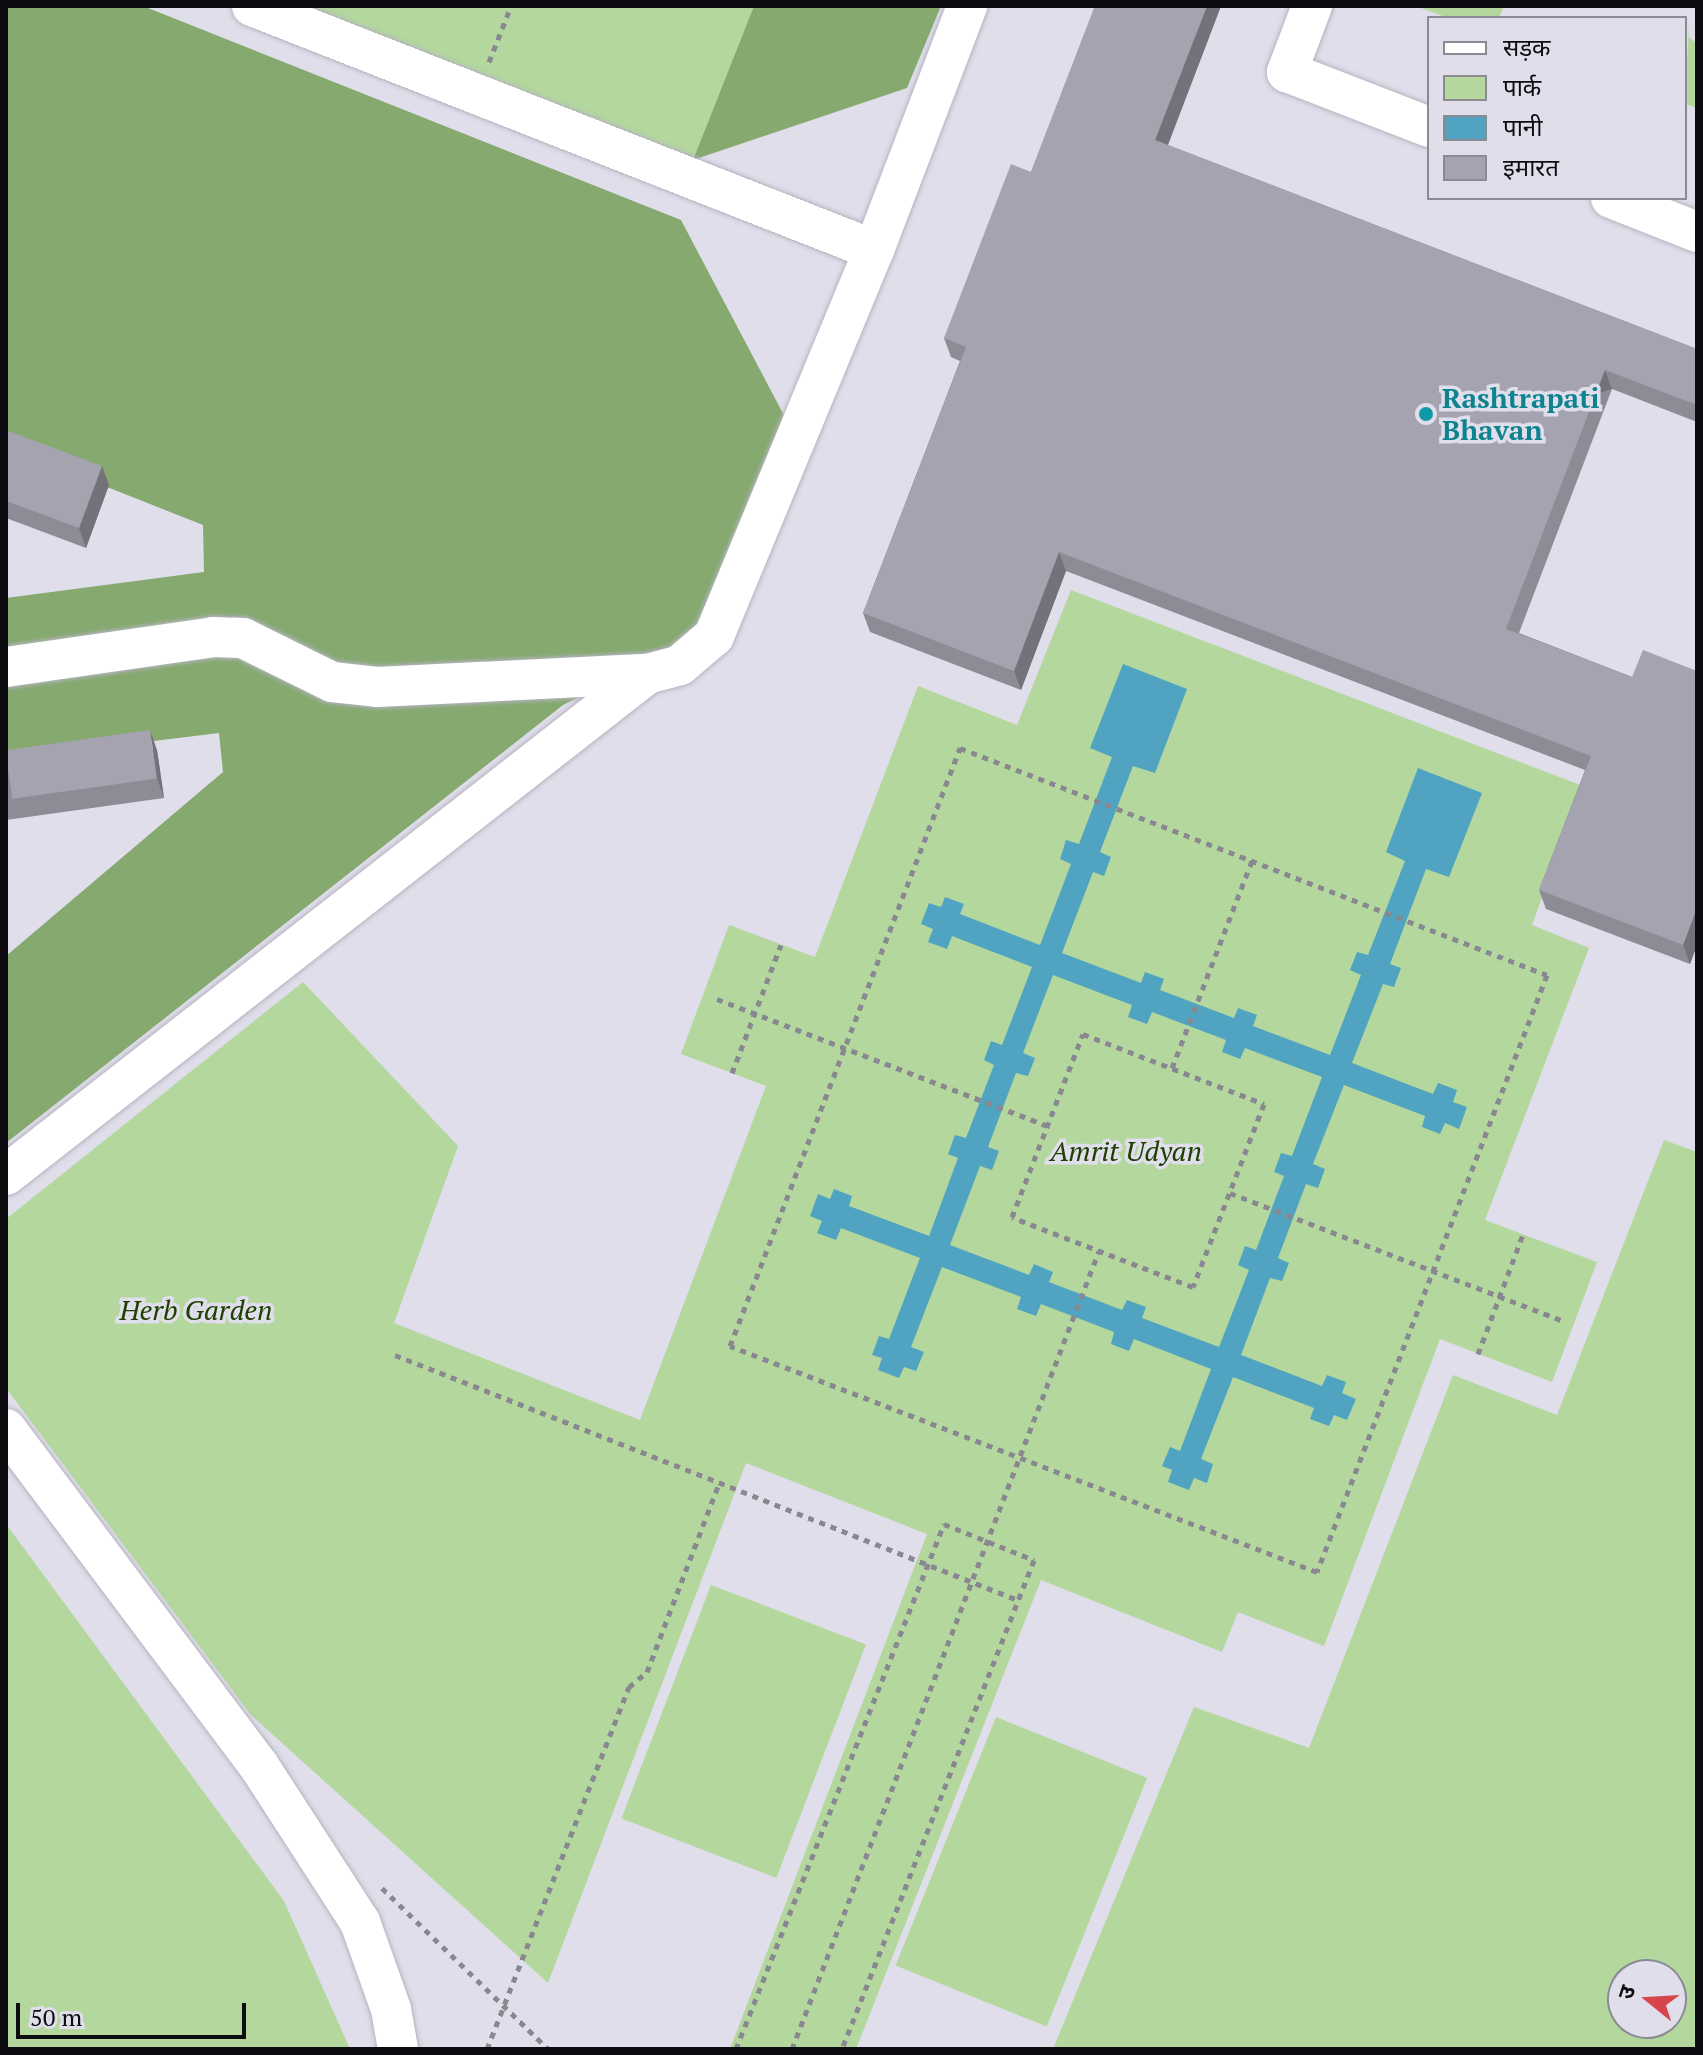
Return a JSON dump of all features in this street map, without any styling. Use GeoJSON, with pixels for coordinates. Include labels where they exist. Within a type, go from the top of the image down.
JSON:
{"type":"FeatureCollection","features":[{"type":"Feature","properties":{"kind":"lane"},"geometry":{"type":"LineString","coordinates":[[252,6],[874,250]]}},
{"type":"Feature","properties":{"kind":"lane"},"geometry":{"type":"LineString","coordinates":[[6,667],[213,637],[243,638],[332,682],[377,687],[647,674],[680,665],[714,636],[874,250],[967,6]]}},
{"type":"Feature","properties":{"kind":"lane"},"geometry":{"type":"LineString","coordinates":[[1312,6],[1287,72],[1427,126]]}},
{"type":"Feature","properties":{"kind":"lane"},"geometry":{"type":"LineString","coordinates":[[1616,200],[1697,232]]}},
{"type":"Feature","properties":{"kind":"lane"},"geometry":{"type":"LineString","coordinates":[[6,1175],[647,674]]}},
{"type":"Feature","properties":{"kind":"lane"},"geometry":{"type":"LineString","coordinates":[[6,1429],[259,1766],[360,1922],[391,2009],[398,2049]]}},
{"type":"Feature","properties":{"kind":"path"},"geometry":{"type":"LineString","coordinates":[[477,93],[511,6]]}},
{"type":"Feature","properties":{"kind":"path"},"geometry":{"type":"LineString","coordinates":[[960,748],[1252,861],[1547,975],[1317,1572],[730,1346],[960,748]]}},
{"type":"Feature","properties":{"kind":"path"},"geometry":{"type":"LineString","coordinates":[[1172,1068],[1252,861]]}},
{"type":"Feature","properties":{"kind":"path"},"geometry":{"type":"LineString","coordinates":[[732,1073],[781,945]]}},
{"type":"Feature","properties":{"kind":"path"},"geometry":{"type":"LineString","coordinates":[[717,999],[1047,1126]]}},
{"type":"Feature","properties":{"kind":"path"},"geometry":{"type":"LineString","coordinates":[[1083,1034],[1172,1068],[1264,1104],[1193,1287],[1012,1217],[1083,1034]]}},
{"type":"Feature","properties":{"kind":"path"},"geometry":{"type":"LineString","coordinates":[[1230,1193],[1563,1321]]}},
{"type":"Feature","properties":{"kind":"path"},"geometry":{"type":"LineString","coordinates":[[1478,1354],[1523,1234]]}},
{"type":"Feature","properties":{"kind":"path"},"geometry":{"type":"LineString","coordinates":[[792,2049],[1099,1251]]}},
{"type":"Feature","properties":{"kind":"path"},"geometry":{"type":"LineString","coordinates":[[395,1355],[1018,1600]]}},
{"type":"Feature","properties":{"kind":"path"},"geometry":{"type":"LineString","coordinates":[[487,2049],[629,1687],[647,1672],[719,1483]]}},
{"type":"Feature","properties":{"kind":"path"},"geometry":{"type":"LineString","coordinates":[[736,2049],[944,1524],[1034,1560],[842,2049]]}},
{"type":"Feature","properties":{"kind":"path"},"geometry":{"type":"LineString","coordinates":[[370,1876],[548,2049]]}},
{"type":"Feature","properties":{"kind":"green space"},"geometry":{"type":"Polygon","coordinates":[[[6,6],[143,6],[681,220],[788,423],[696,638],[563,705],[6,1143],[6,956],[223,772],[219,733],[6,759],[6,598],[204,572],[203,525],[6,447],[6,6]]]}},
{"type":"Feature","properties":{"kind":"green space"},"geometry":{"type":"Polygon","coordinates":[[[286,6],[754,6],[693,160],[286,6]]]}},
{"type":"Feature","properties":{"kind":"green space"},"geometry":{"type":"Polygon","coordinates":[[[754,6],[941,6],[907,88],[693,160],[754,6]]]}},
{"type":"Feature","properties":{"kind":"green space"},"geometry":{"type":"Polygon","coordinates":[[[1416,6],[1504,6],[1500,16],[1443,16],[1416,6]]]}},
{"type":"Feature","properties":{"kind":"green space"},"geometry":{"type":"Polygon","coordinates":[[[1689,24],[1689,37],[1697,44],[1697,108],[1687,105],[1689,24]]]}},
{"type":"Feature","properties":{"kind":"green space","name":"Amrit Udyan"},"geometry":{"type":"Polygon","coordinates":[[[1071,590],[1583,786],[1532,925],[1589,948],[1485,1220],[1597,1262],[1552,1382],[1440,1339],[1324,1646],[1238,1612],[1222,1652],[1041,1580],[856,2049],[730,2049],[927,1534],[746,1463],[548,1983],[251,1715],[6,1388],[6,1219],[303,982],[458,1146],[394,1323],[640,1420],[766,1086],[681,1054],[729,925],[815,957],[918,686],[1017,725],[1071,590]]]}},
{"type":"Feature","properties":{"kind":"green space"},"geometry":{"type":"Polygon","coordinates":[[[1664,1140],[1697,1152],[1697,2049],[1053,2049],[1194,1707],[1309,1748],[1453,1375],[1557,1415],[1664,1140]]]}},
{"type":"Feature","properties":{"kind":"green space"},"geometry":{"type":"Polygon","coordinates":[[[6,1524],[284,1901],[350,2049],[6,2049],[6,1524]]]}},
{"type":"Feature","properties":{"kind":"green space"},"geometry":{"type":"Polygon","coordinates":[[[711,1585],[866,1644],[776,1878],[621,1818],[711,1585]]]}},
{"type":"Feature","properties":{"kind":"green space"},"geometry":{"type":"Polygon","coordinates":[[[996,1717],[1147,1778],[1047,2027],[896,1965],[996,1717]]]}},
{"type":"Feature","properties":{"kind":"water"},"geometry":{"type":"Polygon","coordinates":[[[1123,664],[1187,689],[1155,773],[1133,766],[1100,852],[1111,857],[1104,876],[1093,872],[1062,953],[1141,983],[1145,972],[1164,979],[1160,990],[1234,1018],[1238,1008],[1257,1015],[1253,1026],[1330,1055],[1361,975],[1350,970],[1357,952],[1368,955],[1405,861],[1386,852],[1418,768],[1482,793],[1449,877],[1426,869],[1390,964],[1401,968],[1394,987],[1383,984],[1352,1063],[1433,1094],[1438,1083],[1457,1090],[1453,1102],[1467,1107],[1459,1129],[1445,1123],[1440,1134],[1422,1127],[1425,1116],[1344,1085],[1313,1164],[1325,1169],[1318,1188],[1306,1184],[1278,1258],[1289,1263],[1282,1281],[1270,1278],[1241,1355],[1322,1386],[1327,1375],[1346,1382],[1342,1393],[1356,1399],[1347,1420],[1334,1415],[1329,1426],[1310,1419],[1314,1408],[1233,1377],[1201,1459],[1213,1464],[1207,1483],[1194,1478],[1189,1490],[1168,1482],[1172,1470],[1162,1466],[1170,1447],[1180,1451],[1211,1369],[1134,1339],[1129,1351],[1111,1344],[1114,1332],[1041,1304],[1036,1316],[1017,1309],[1021,1297],[942,1267],[911,1347],[924,1352],[916,1371],[904,1367],[899,1378],[878,1370],[882,1358],[872,1355],[879,1336],[889,1339],[920,1258],[841,1228],[836,1240],[817,1233],[822,1221],[810,1216],[818,1194],[830,1199],[834,1189],[852,1196],[849,1206],[929,1236],[958,1158],[948,1154],[955,1135],[966,1138],[994,1065],[984,1060],[991,1041],[1002,1045],[1032,967],[952,936],[947,949],[928,942],[933,929],[921,924],[929,903],[941,907],[945,897],[964,904],[960,914],[1040,945],[1071,864],[1060,859],[1066,840],[1079,844],[1112,757],[1090,748],[1123,664]],[[1053,975],[1023,1053],[1035,1058],[1028,1076],[1016,1073],[988,1147],[999,1151],[992,1170],[980,1166],[950,1245],[1029,1275],[1034,1264],[1053,1272],[1049,1282],[1122,1310],[1127,1300],[1146,1307],[1142,1318],[1219,1347],[1249,1270],[1238,1265],[1245,1246],[1256,1250],[1284,1176],[1274,1172],[1281,1153],[1292,1156],[1322,1077],[1245,1048],[1240,1059],[1222,1052],[1226,1040],[1152,1012],[1147,1024],[1128,1017],[1132,1005],[1053,975]]]}},
{"type":"Feature","properties":{"kind":"building"},"geometry":{"type":"Polygon","coordinates":[[[1095,6],[1207,6],[1155,140],[1697,349],[1697,405],[1605,370],[1506,629],[1632,677],[1643,650],[1697,671],[1697,908],[1683,945],[1539,890],[1591,756],[1059,552],[1014,671],[863,613],[966,347],[944,338],[1011,164],[1031,172],[1095,6]]]}},
{"type":"Feature","properties":{"kind":"building"},"geometry":{"type":"Polygon","coordinates":[[[6,430],[102,466],[79,528],[6,501],[6,430]]]}},
{"type":"Feature","properties":{"kind":"building"},"geometry":{"type":"Polygon","coordinates":[[[150,730],[157,779],[12,799],[6,750],[150,730]]]}},
{"type":"Feature","properties":{"kind":"place","name":"Rashtrapati Bhavan"},"geometry":{"type":"Point","coordinates":[1426,414]}},
{"type":"Feature","properties":{"kind":"park label","name":"Herb Garden"},"geometry":{"type":"Point","coordinates":[196,1310]}}]}
